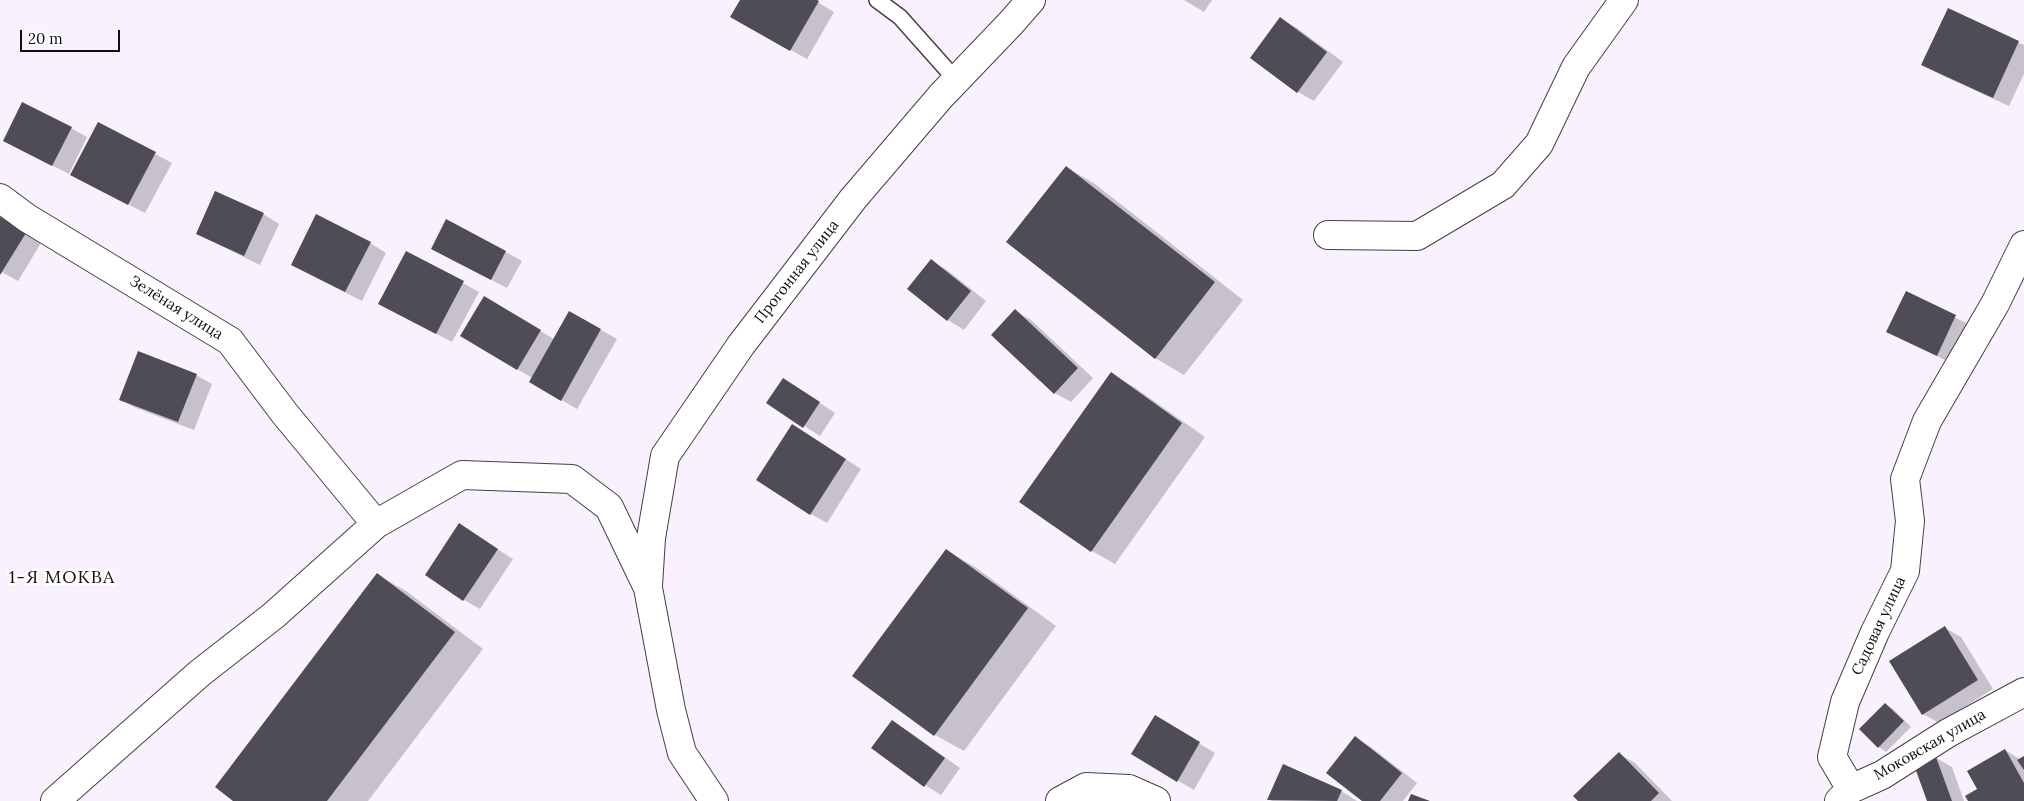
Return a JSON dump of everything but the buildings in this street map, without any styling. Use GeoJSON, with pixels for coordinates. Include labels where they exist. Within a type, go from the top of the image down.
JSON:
{"type":"FeatureCollection","features":[{"type":"Feature","properties":{"kind":"street","name":"Прогонная улица"},"geometry":{"type":"LineString","coordinates":[[648,588],[651,538],[665,456],[740,344],[853,199],[956,80],[1031,0]]}},
{"type":"Feature","properties":{"kind":"street"},"geometry":{"type":"LineString","coordinates":[[1328,235],[1416,236],[1503,185],[1539,144],[1576,67],[1624,0]]}},
{"type":"Feature","properties":{"kind":"street","name":"Зелёная улица"},"geometry":{"type":"LineString","coordinates":[[0,198],[27,218],[230,342],[285,414],[376,524]]}},
{"type":"Feature","properties":{"kind":"street","name":"Садовая улица"},"geometry":{"type":"LineString","coordinates":[[1849,797],[1832,757],[1845,702],[1875,632],[1905,571],[1910,521],[1905,479],[1927,421],[1995,304],[2024,245]]}},
{"type":"Feature","properties":{"kind":"street"},"geometry":{"type":"LineString","coordinates":[[55,801],[200,673],[273,616],[376,524],[462,475],[572,479],[609,507],[648,588],[670,710],[682,753],[714,801]]}},
{"type":"Feature","properties":{"kind":"street","name":"Моковская улица"},"geometry":{"type":"LineString","coordinates":[[1849,797],[1948,733],[2024,692]]}},
{"type":"Feature","properties":{"kind":"street"},"geometry":{"type":"LineString","coordinates":[[1062,800],[1086,787],[1129,789],[1156,801]]}},
{"type":"Feature","properties":{"kind":"lane"},"geometry":{"type":"LineString","coordinates":[[877,0],[900,17],[956,80]]}},
{"type":"Feature","properties":{"kind":"district","name":"1-Я МОКВА"},"geometry":{"type":"Point","coordinates":[62,578]}}]}
